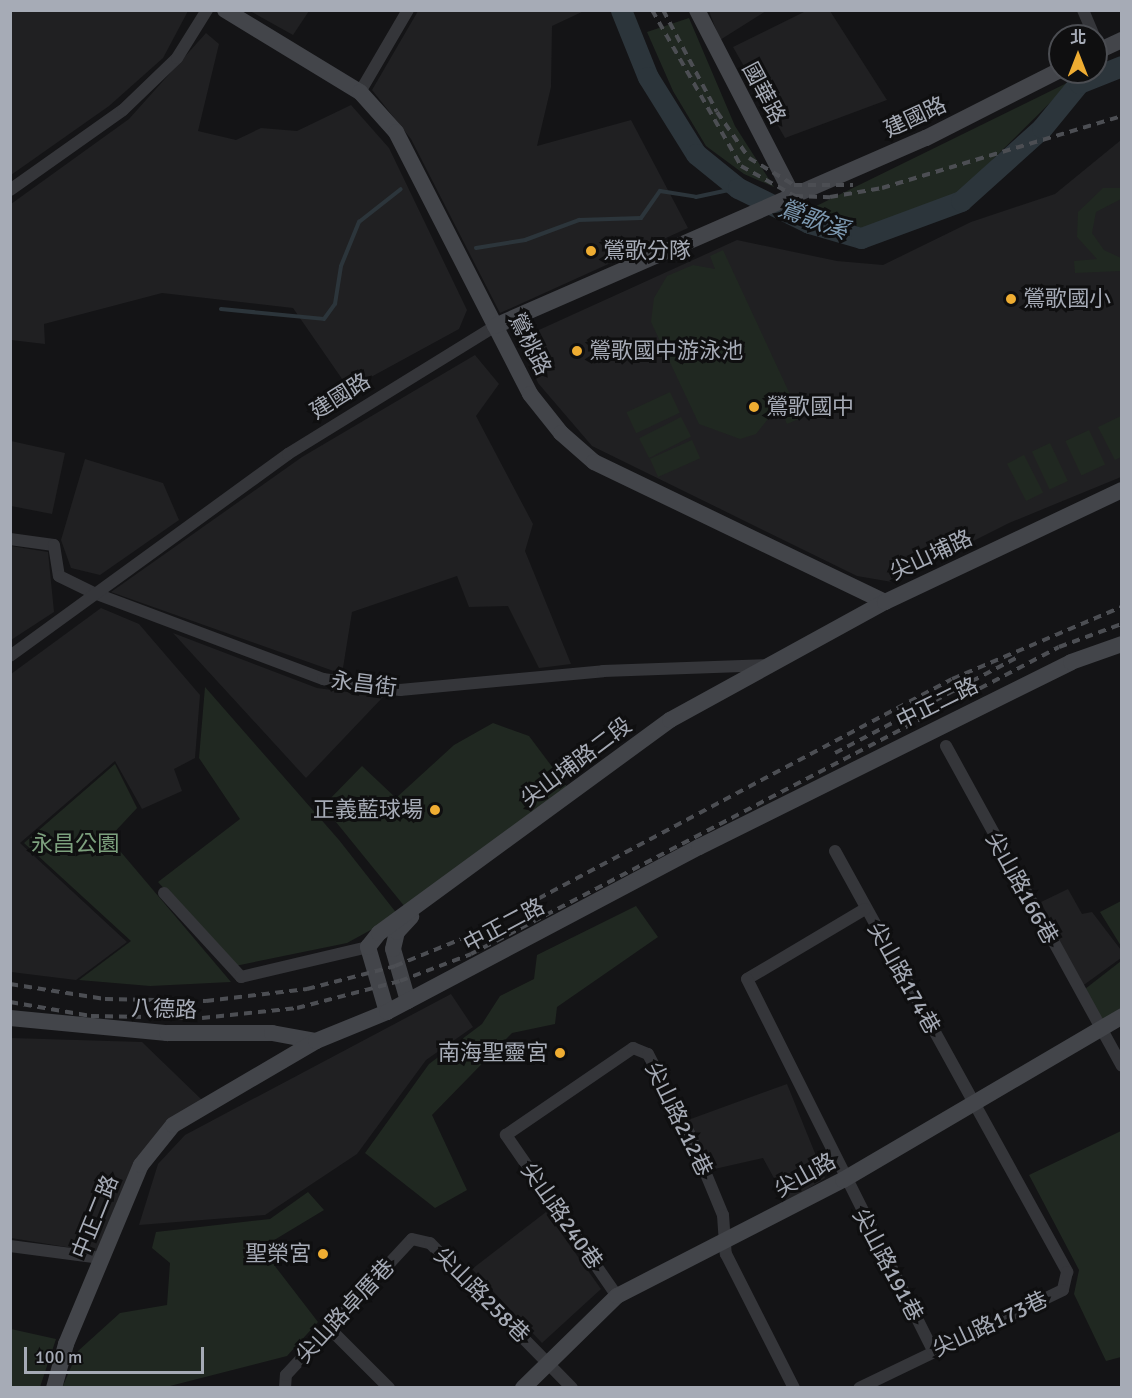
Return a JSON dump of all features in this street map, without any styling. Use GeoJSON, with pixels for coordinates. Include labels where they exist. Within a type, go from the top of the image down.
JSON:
{"type":"FeatureCollection","features":[{"type":"Feature","properties":{"kind":"street"},"geometry":{"type":"LineString","coordinates":[[10,190],[123,111],[177,58],[207,10]]}},
{"type":"Feature","properties":{"kind":"street","name":"鶯桃路"},"geometry":{"type":"LineString","coordinates":[[225,10],[360,92],[396,132],[530,394],[594,462],[885,602]]}},
{"type":"Feature","properties":{"kind":"street"},"geometry":{"type":"LineString","coordinates":[[360,92],[408,10]]}},
{"type":"Feature","properties":{"kind":"street","name":"國華路"},"geometry":{"type":"LineString","coordinates":[[698,10],[790,197]]}},
{"type":"Feature","properties":{"kind":"street"},"geometry":{"type":"LineString","coordinates":[[1083,10],[1089,24]]}},
{"type":"Feature","properties":{"kind":"street","name":"建國路"},"geometry":{"type":"LineString","coordinates":[[10,656],[288,454],[495,326],[724,227],[1048,76]]}},
{"type":"Feature","properties":{"kind":"street","name":"尖山埔路"},"geometry":{"type":"LineString","coordinates":[[763,665],[885,602],[1122,490]]}},
{"type":"Feature","properties":{"kind":"street","name":"永昌街"},"geometry":{"type":"LineString","coordinates":[[10,539],[54,545],[59,576],[94,593],[323,680],[400,690],[603,671],[763,665]]}},
{"type":"Feature","properties":{"kind":"street","name":"中正二路"},"geometry":{"type":"LineString","coordinates":[[54,1388],[101,1258],[141,1165],[173,1125],[316,1041],[408,1002],[699,847],[1071,662],[1122,644]]}},
{"type":"Feature","properties":{"kind":"street","name":"尖山埔路二段"},"geometry":{"type":"LineString","coordinates":[[422,905],[670,720],[763,665]]}},
{"type":"Feature","properties":{"kind":"street","name":"尖山路166巷"},"geometry":{"type":"LineString","coordinates":[[946,746],[1122,1066]]}},
{"type":"Feature","properties":{"kind":"street","name":"尖山路174巷"},"geometry":{"type":"LineString","coordinates":[[835,851],[974,1104]]}},
{"type":"Feature","properties":{"kind":"street"},"geometry":{"type":"LineString","coordinates":[[164,893],[241,976],[368,947],[379,933],[422,905]]}},
{"type":"Feature","properties":{"kind":"street"},"geometry":{"type":"LineString","coordinates":[[408,1002],[393,949],[398,932],[422,905]]}},
{"type":"Feature","properties":{"kind":"street","name":"尖山路191巷"},"geometry":{"type":"LineString","coordinates":[[866,909],[747,979],[843,1180],[933,1350]]}},
{"type":"Feature","properties":{"kind":"street"},"geometry":{"type":"LineString","coordinates":[[368,947],[387,1012]]}},
{"type":"Feature","properties":{"kind":"street","name":"尖山路"},"geometry":{"type":"LineString","coordinates":[[523,1388],[547,1361],[617,1296],[727,1242],[843,1180],[1122,1016]]}},
{"type":"Feature","properties":{"kind":"street","name":"八德路"},"geometry":{"type":"LineString","coordinates":[[10,1017],[167,1033],[272,1033],[316,1041]]}},
{"type":"Feature","properties":{"kind":"street","name":"尖山路212巷"},"geometry":{"type":"LineString","coordinates":[[567,1093],[633,1048],[648,1054],[689,1133],[723,1215],[727,1242]]}},
{"type":"Feature","properties":{"kind":"street","name":"尖山路240巷"},"geometry":{"type":"LineString","coordinates":[[567,1093],[506,1135],[617,1296]]}},
{"type":"Feature","properties":{"kind":"street","name":"尖山路173巷"},"geometry":{"type":"LineString","coordinates":[[859,1388],[933,1350],[1063,1290],[1067,1272],[974,1104]]}},
{"type":"Feature","properties":{"kind":"street","name":"尖山路卓厝巷"},"geometry":{"type":"LineString","coordinates":[[285,1388],[286,1375],[412,1239]]}},
{"type":"Feature","properties":{"kind":"street","name":"尖山路258巷"},"geometry":{"type":"LineString","coordinates":[[412,1239],[430,1243],[573,1388]]}},
{"type":"Feature","properties":{"kind":"street"},"geometry":{"type":"LineString","coordinates":[[727,1242],[726,1254],[794,1388]]}},
{"type":"Feature","properties":{"kind":"street"},"geometry":{"type":"LineString","coordinates":[[10,1246],[101,1258]]}},
{"type":"Feature","properties":{"kind":"street"},"geometry":{"type":"LineString","coordinates":[[329,1328],[389,1388]]}},
{"type":"Feature","properties":{"kind":"shaded area"},"geometry":{"type":"Polygon","coordinates":[[[11,10],[188,11],[163,58],[109,106],[11,175],[11,10]]]}},
{"type":"Feature","properties":{"kind":"shaded area"},"geometry":{"type":"Polygon","coordinates":[[[250,11],[309,11],[293,35],[250,11]]]}},
{"type":"Feature","properties":{"kind":"shaded area"},"geometry":{"type":"Polygon","coordinates":[[[418,11],[584,11],[552,26],[551,87],[537,146],[631,120],[688,228],[500,313],[411,139],[372,90],[418,11]]]}},
{"type":"Feature","properties":{"kind":"shaded area"},"geometry":{"type":"Polygon","coordinates":[[[709,11],[766,11],[720,40],[709,11]]]}},
{"type":"Feature","properties":{"kind":"shaded area"},"geometry":{"type":"Polygon","coordinates":[[[806,11],[830,11],[887,100],[785,138],[733,47],[806,11]]]}},
{"type":"Feature","properties":{"kind":"shaded area"},"geometry":{"type":"Polygon","coordinates":[[[206,33],[219,44],[198,131],[236,140],[261,128],[297,131],[351,105],[389,148],[467,310],[459,329],[349,389],[293,308],[162,293],[44,324],[45,344],[11,340],[11,204],[129,119],[206,33]]]}},
{"type":"Feature","properties":{"kind":"shaded area","name":"鶯歌國中"},"geometry":{"type":"Polygon","coordinates":[[[1121,140],[1121,477],[1009,523],[892,582],[857,576],[592,446],[538,383],[519,339],[737,240],[837,261],[883,265],[971,222],[1055,194],[1121,140]]]}},
{"type":"Feature","properties":{"kind":"shaded area"},"geometry":{"type":"Polygon","coordinates":[[[475,355],[499,384],[476,416],[533,524],[525,551],[571,664],[539,668],[508,606],[469,607],[457,576],[352,612],[342,674],[111,592],[302,457],[475,355]]]}},
{"type":"Feature","properties":{"kind":"shaded area"},"geometry":{"type":"Polygon","coordinates":[[[11,441],[65,453],[52,514],[11,506],[11,441]]]}},
{"type":"Feature","properties":{"kind":"shaded area"},"geometry":{"type":"Polygon","coordinates":[[[85,459],[163,483],[179,520],[100,575],[71,568],[61,540],[85,459]]]}},
{"type":"Feature","properties":{"kind":"shaded area"},"geometry":{"type":"Polygon","coordinates":[[[11,546],[48,552],[54,612],[11,640],[11,546]]]}},
{"type":"Feature","properties":{"kind":"shaded area"},"geometry":{"type":"Polygon","coordinates":[[[101,608],[139,624],[200,695],[195,758],[174,769],[182,791],[142,809],[115,761],[20,843],[127,942],[76,980],[11,972],[11,674],[101,608]]]}},
{"type":"Feature","properties":{"kind":"shaded area"},"geometry":{"type":"Polygon","coordinates":[[[173,633],[317,688],[383,697],[306,778],[173,633]]]}},
{"type":"Feature","properties":{"kind":"shaded area"},"geometry":{"type":"Polygon","coordinates":[[[1068,889],[1082,914],[1092,912],[1121,950],[1121,958],[1081,987],[1041,902],[1068,889]]]}},
{"type":"Feature","properties":{"kind":"shaded area"},"geometry":{"type":"Polygon","coordinates":[[[451,994],[473,1027],[426,1060],[357,1154],[265,1215],[139,1225],[158,1164],[185,1135],[451,994]]]}},
{"type":"Feature","properties":{"kind":"shaded area"},"geometry":{"type":"Polygon","coordinates":[[[11,1038],[142,1042],[202,1100],[167,1126],[97,1252],[11,1238],[11,1038]]]}},
{"type":"Feature","properties":{"kind":"shaded area"},"geometry":{"type":"Polygon","coordinates":[[[787,1084],[825,1178],[787,1202],[763,1158],[710,1170],[688,1120],[787,1084]]]}},
{"type":"Feature","properties":{"kind":"shaded area"},"geometry":{"type":"Polygon","coordinates":[[[546,1212],[601,1289],[542,1343],[472,1269],[546,1212]]]}},
{"type":"Feature","properties":{"kind":"green space"},"geometry":{"type":"Polygon","coordinates":[[[689,18],[735,126],[774,187],[744,174],[706,146],[673,91],[647,32],[689,18]]]}},
{"type":"Feature","properties":{"kind":"green space"},"geometry":{"type":"Polygon","coordinates":[[[1069,84],[953,199],[862,228],[804,212],[1069,84]]]}},
{"type":"Feature","properties":{"kind":"green space"},"geometry":{"type":"Polygon","coordinates":[[[1103,188],[1121,188],[1121,199],[1096,212],[1092,233],[1104,250],[1121,258],[1121,271],[1075,273],[1074,261],[1097,259],[1077,237],[1078,212],[1103,188]]]}},
{"type":"Feature","properties":{"kind":"green space"},"geometry":{"type":"Polygon","coordinates":[[[723,250],[801,418],[787,424],[779,405],[756,434],[740,439],[699,424],[651,322],[654,298],[667,276],[693,265],[715,269],[710,256],[723,250]]]}},
{"type":"Feature","properties":{"kind":"green space"},"geometry":{"type":"Polygon","coordinates":[[[670,392],[680,413],[636,433],[626,412],[670,392]]]}},
{"type":"Feature","properties":{"kind":"green space"},"geometry":{"type":"Polygon","coordinates":[[[1121,416],[1121,457],[1115,460],[1098,427],[1121,416]]]}},
{"type":"Feature","properties":{"kind":"green space"},"geometry":{"type":"Polygon","coordinates":[[[681,417],[691,437],[649,458],[639,438],[681,417]]]}},
{"type":"Feature","properties":{"kind":"green space"},"geometry":{"type":"Polygon","coordinates":[[[1089,430],[1105,464],[1081,475],[1065,441],[1089,430]]]}},
{"type":"Feature","properties":{"kind":"green space"},"geometry":{"type":"Polygon","coordinates":[[[692,440],[700,458],[658,477],[650,459],[692,440]]]}},
{"type":"Feature","properties":{"kind":"green space"},"geometry":{"type":"Polygon","coordinates":[[[1050,443],[1068,481],[1050,490],[1032,451],[1050,443]]]}},
{"type":"Feature","properties":{"kind":"green space"},"geometry":{"type":"Polygon","coordinates":[[[1024,455],[1043,492],[1026,501],[1007,464],[1024,455]]]}},
{"type":"Feature","properties":{"kind":"green space"},"geometry":{"type":"Polygon","coordinates":[[[205,687],[339,840],[398,915],[347,943],[235,966],[158,882],[240,819],[199,758],[205,687]]]}},
{"type":"Feature","properties":{"kind":"green space"},"geometry":{"type":"Polygon","coordinates":[[[493,723],[529,736],[568,788],[405,907],[323,806],[362,766],[396,798],[454,745],[493,723]]]}},
{"type":"Feature","properties":{"kind":"green space","name":"永昌公園"},"geometry":{"type":"Polygon","coordinates":[[[115,764],[137,808],[109,838],[231,982],[150,986],[79,980],[131,941],[24,843],[115,764]]]}},
{"type":"Feature","properties":{"kind":"green space"},"geometry":{"type":"Polygon","coordinates":[[[1121,901],[1121,946],[1100,912],[1121,901]]]}},
{"type":"Feature","properties":{"kind":"green space"},"geometry":{"type":"Polygon","coordinates":[[[636,906],[658,937],[557,1007],[555,1024],[512,1033],[432,1115],[467,1190],[435,1208],[365,1153],[429,1064],[482,1024],[500,996],[534,979],[537,955],[636,906]]]}},
{"type":"Feature","properties":{"kind":"green space"},"geometry":{"type":"Polygon","coordinates":[[[1121,961],[1121,1008],[1101,1021],[1085,989],[1121,961]]]}},
{"type":"Feature","properties":{"kind":"green space"},"geometry":{"type":"Polygon","coordinates":[[[1121,1131],[1121,1357],[1106,1361],[1074,1294],[1079,1270],[1029,1175],[1121,1131]]]}},
{"type":"Feature","properties":{"kind":"green space"},"geometry":{"type":"Polygon","coordinates":[[[308,1192],[324,1210],[261,1248],[318,1322],[287,1356],[166,1387],[62,1388],[78,1351],[120,1313],[167,1305],[170,1263],[152,1248],[156,1232],[270,1219],[308,1192]]]}},
{"type":"Feature","properties":{"kind":"green space"},"geometry":{"type":"Polygon","coordinates":[[[11,1329],[56,1339],[40,1387],[11,1387],[11,1329]]]}},
{"type":"Feature","properties":{"kind":"waterway","name":"鶯歌溪"},"geometry":{"type":"LineString","coordinates":[[621,10],[648,77],[696,154],[738,188],[809,223],[861,238],[961,201],[1042,128],[1079,83],[1122,66]]}},
{"type":"Feature","properties":{"kind":"waterway"},"geometry":{"type":"LineString","coordinates":[[476,248],[525,240],[579,220],[641,218],[660,191],[696,197],[738,188]]}},
{"type":"Feature","properties":{"kind":"waterway"},"geometry":{"type":"LineString","coordinates":[[221,309],[324,319],[335,304],[341,266],[359,222],[401,189]]}},
{"type":"Feature","properties":{"kind":"railway"},"geometry":{"type":"LineString","coordinates":[[652,10],[741,166],[795,196],[830,197],[882,188],[1122,116]]}},
{"type":"Feature","properties":{"kind":"railway"},"geometry":{"type":"LineString","coordinates":[[663,10],[717,112],[749,158],[794,185],[853,185]]}},
{"type":"Feature","properties":{"kind":"railway"},"geometry":{"type":"LineString","coordinates":[[10,984],[105,999],[206,1001],[307,989],[395,966],[464,938],[952,679],[1122,607]]}},
{"type":"Feature","properties":{"kind":"railway"},"geometry":{"type":"LineString","coordinates":[[10,1002],[91,1016],[202,1018],[297,1008],[400,981],[471,954],[1059,647],[1122,624]]}},
{"type":"Feature","properties":{"kind":"railway"},"geometry":{"type":"LineString","coordinates":[[835,753],[1018,657]]}},
{"type":"Feature","properties":{"kind":"place","name":"鶯歌分隊"},"geometry":{"type":"Point","coordinates":[591,251]}},
{"type":"Feature","properties":{"kind":"place","name":"鶯歌國小"},"geometry":{"type":"Point","coordinates":[1011,299]}},
{"type":"Feature","properties":{"kind":"place","name":"鶯歌國中游泳池"},"geometry":{"type":"Point","coordinates":[577,351]}},
{"type":"Feature","properties":{"kind":"place","name":"鶯歌國中"},"geometry":{"type":"Point","coordinates":[754,407]}},
{"type":"Feature","properties":{"kind":"place","name":"正義藍球場"},"geometry":{"type":"Point","coordinates":[435,810]}},
{"type":"Feature","properties":{"kind":"place","name":"南海聖靈宮"},"geometry":{"type":"Point","coordinates":[560,1053]}},
{"type":"Feature","properties":{"kind":"place","name":"聖榮宮"},"geometry":{"type":"Point","coordinates":[323,1254]}}]}
